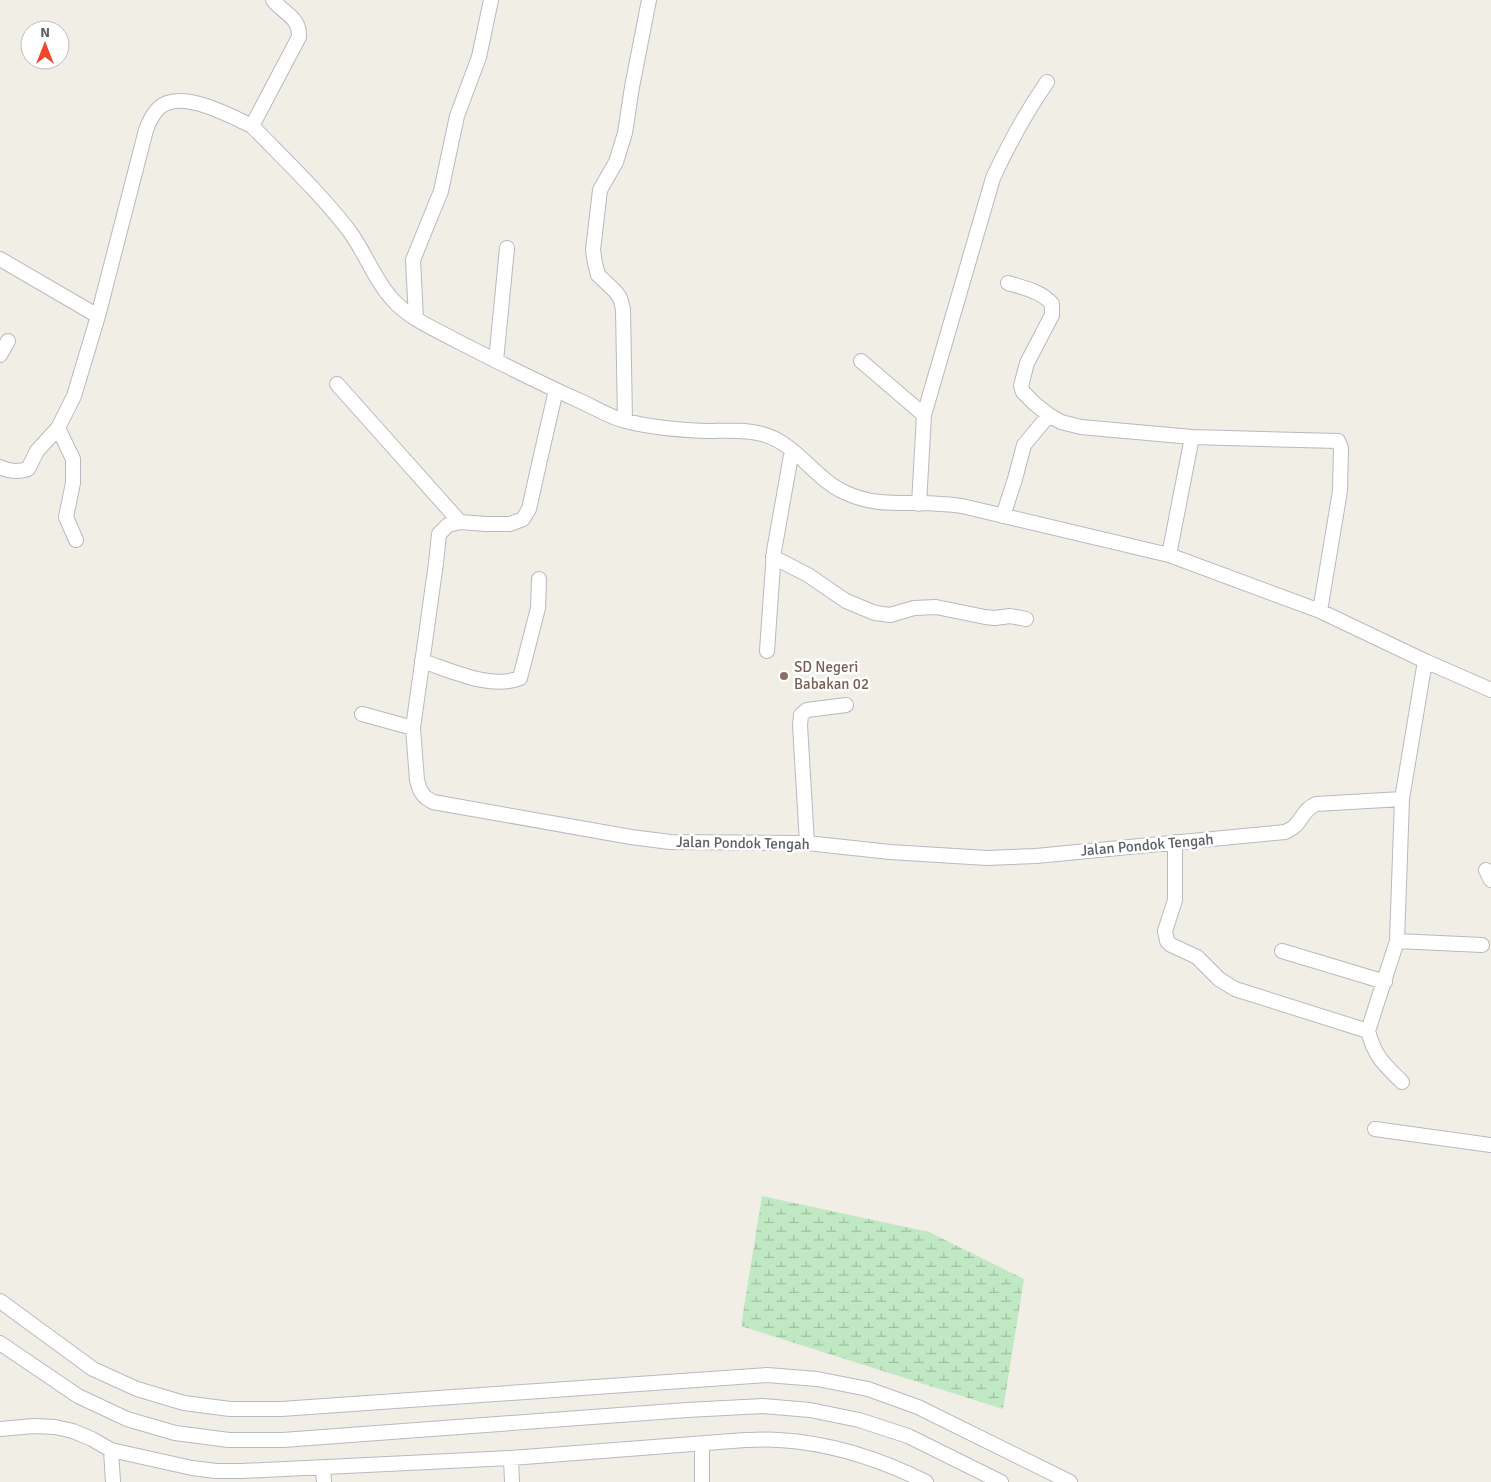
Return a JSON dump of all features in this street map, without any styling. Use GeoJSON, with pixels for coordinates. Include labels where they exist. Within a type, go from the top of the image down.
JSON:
{"type":"FeatureCollection","features":[{"type":"Feature","properties":{"kind":"street"},"geometry":{"type":"LineString","coordinates":[[252,126],[299,37],[298,23],[278,7],[273,0]]}},
{"type":"Feature","properties":{"kind":"street"},"geometry":{"type":"LineString","coordinates":[[416,320],[413,260],[441,191],[457,116],[479,57],[491,0]]}},
{"type":"Feature","properties":{"kind":"street"},"geometry":{"type":"LineString","coordinates":[[625,421],[623,309],[620,298],[598,274],[594,250],[600,190],[616,162],[625,132],[650,0]]}},
{"type":"Feature","properties":{"kind":"street"},"geometry":{"type":"LineString","coordinates":[[919,504],[924,415],[993,178],[1027,110],[1047,82]]}},
{"type":"Feature","properties":{"kind":"street"},"geometry":{"type":"LineString","coordinates":[[0,467],[18,472],[28,470],[37,451],[58,428],[74,396],[98,316],[146,130],[151,118],[158,109],[167,103],[176,101],[190,102],[205,105],[252,126],[332,209],[361,248],[383,287],[393,300],[416,320],[556,390],[625,421],[704,431],[748,431],[774,438],[792,450],[830,483],[850,495],[874,502],[962,506],[1169,556],[1320,611],[1424,661],[1491,690]]}},
{"type":"Feature","properties":{"kind":"street"},"geometry":{"type":"LineString","coordinates":[[496,361],[507,248]]}},
{"type":"Feature","properties":{"kind":"street"},"geometry":{"type":"LineString","coordinates":[[0,259],[98,316]]}},
{"type":"Feature","properties":{"kind":"street"},"geometry":{"type":"LineString","coordinates":[[1008,283],[1036,292],[1047,298],[1052,304],[1052,315],[1027,363],[1021,386],[1023,392],[1049,415],[1061,422],[1081,427],[1192,437],[1338,441],[1341,448],[1340,491],[1320,611]]}},
{"type":"Feature","properties":{"kind":"street"},"geometry":{"type":"LineString","coordinates":[[0,355],[8,341]]}},
{"type":"Feature","properties":{"kind":"street"},"geometry":{"type":"LineString","coordinates":[[861,360],[924,415]]}},
{"type":"Feature","properties":{"kind":"street"},"geometry":{"type":"LineString","coordinates":[[337,384],[460,522],[486,524],[510,524],[523,519],[529,509],[556,390]]}},
{"type":"Feature","properties":{"kind":"street"},"geometry":{"type":"LineString","coordinates":[[1003,516],[1024,444],[1049,415]]}},
{"type":"Feature","properties":{"kind":"street"},"geometry":{"type":"LineString","coordinates":[[58,428],[73,459],[73,482],[66,517],[76,540]]}},
{"type":"Feature","properties":{"kind":"street"},"geometry":{"type":"LineString","coordinates":[[1169,556],[1192,437]]}},
{"type":"Feature","properties":{"kind":"street"},"geometry":{"type":"LineString","coordinates":[[767,651],[773,557],[792,450]]}},
{"type":"Feature","properties":{"kind":"street","name":"Jalan Pondok Tengah"},"geometry":{"type":"LineString","coordinates":[[460,522],[448,525],[439,534],[413,728],[416,780],[425,797],[433,802],[670,842],[806,843],[890,852],[986,858],[1036,856],[1285,832],[1292,830],[1306,811],[1316,804],[1402,799]]}},
{"type":"Feature","properties":{"kind":"street"},"geometry":{"type":"LineString","coordinates":[[773,557],[808,575],[846,601],[875,613],[890,614],[914,608],[936,607],[985,617],[1010,616],[1026,619]]}},
{"type":"Feature","properties":{"kind":"street"},"geometry":{"type":"LineString","coordinates":[[422,661],[482,680],[511,681],[520,678],[538,608],[539,579]]}},
{"type":"Feature","properties":{"kind":"street"},"geometry":{"type":"LineString","coordinates":[[1402,1082],[1381,1062],[1372,1045],[1368,1031],[1397,942],[1402,799],[1424,661]]}},
{"type":"Feature","properties":{"kind":"street"},"geometry":{"type":"LineString","coordinates":[[806,843],[801,715],[807,710],[846,705]]}},
{"type":"Feature","properties":{"kind":"street"},"geometry":{"type":"LineString","coordinates":[[362,714],[413,728]]}},
{"type":"Feature","properties":{"kind":"street"},"geometry":{"type":"LineString","coordinates":[[1175,842],[1175,900],[1166,932],[1167,941],[1171,945],[1197,957],[1204,962],[1219,980],[1235,989],[1368,1031]]}},
{"type":"Feature","properties":{"kind":"street"},"geometry":{"type":"LineString","coordinates":[[1397,942],[1482,945]]}},
{"type":"Feature","properties":{"kind":"street"},"geometry":{"type":"LineString","coordinates":[[1282,951],[1385,982]]}},
{"type":"Feature","properties":{"kind":"street"},"geometry":{"type":"LineString","coordinates":[[1375,1130],[1491,1145]]}},
{"type":"Feature","properties":{"kind":"street"},"geometry":{"type":"LineString","coordinates":[[0,1301],[93,1369],[137,1389],[184,1403],[230,1409],[281,1409],[767,1375],[817,1378],[868,1389],[918,1407],[1070,1482]]}},
{"type":"Feature","properties":{"kind":"street"},"geometry":{"type":"LineString","coordinates":[[0,1343],[78,1396],[127,1419],[176,1433],[229,1440],[283,1440],[763,1406],[810,1410],[859,1420],[908,1436],[1001,1482]]}},
{"type":"Feature","properties":{"kind":"street"},"geometry":{"type":"LineString","coordinates":[[0,1429],[34,1426],[54,1427],[73,1431],[111,1450],[192,1468],[216,1471],[323,1475],[511,1458],[745,1440],[778,1440],[838,1448],[907,1472],[926,1482]]}},
{"type":"Feature","properties":{"kind":"street"},"geometry":{"type":"LineString","coordinates":[[702,1444],[702,1482]]}},
{"type":"Feature","properties":{"kind":"street"},"geometry":{"type":"LineString","coordinates":[[111,1450],[113,1482]]}},
{"type":"Feature","properties":{"kind":"street"},"geometry":{"type":"LineString","coordinates":[[511,1458],[512,1482]]}},
{"type":"Feature","properties":{"kind":"green space"},"geometry":{"type":"Polygon","coordinates":[[[762,1196],[929,1232],[1024,1279],[1003,1409],[741,1326],[762,1196]]]}},
{"type":"Feature","properties":{"kind":"place","name":"SD Negeri Babakan 02"},"geometry":{"type":"Point","coordinates":[784,676]}}]}
